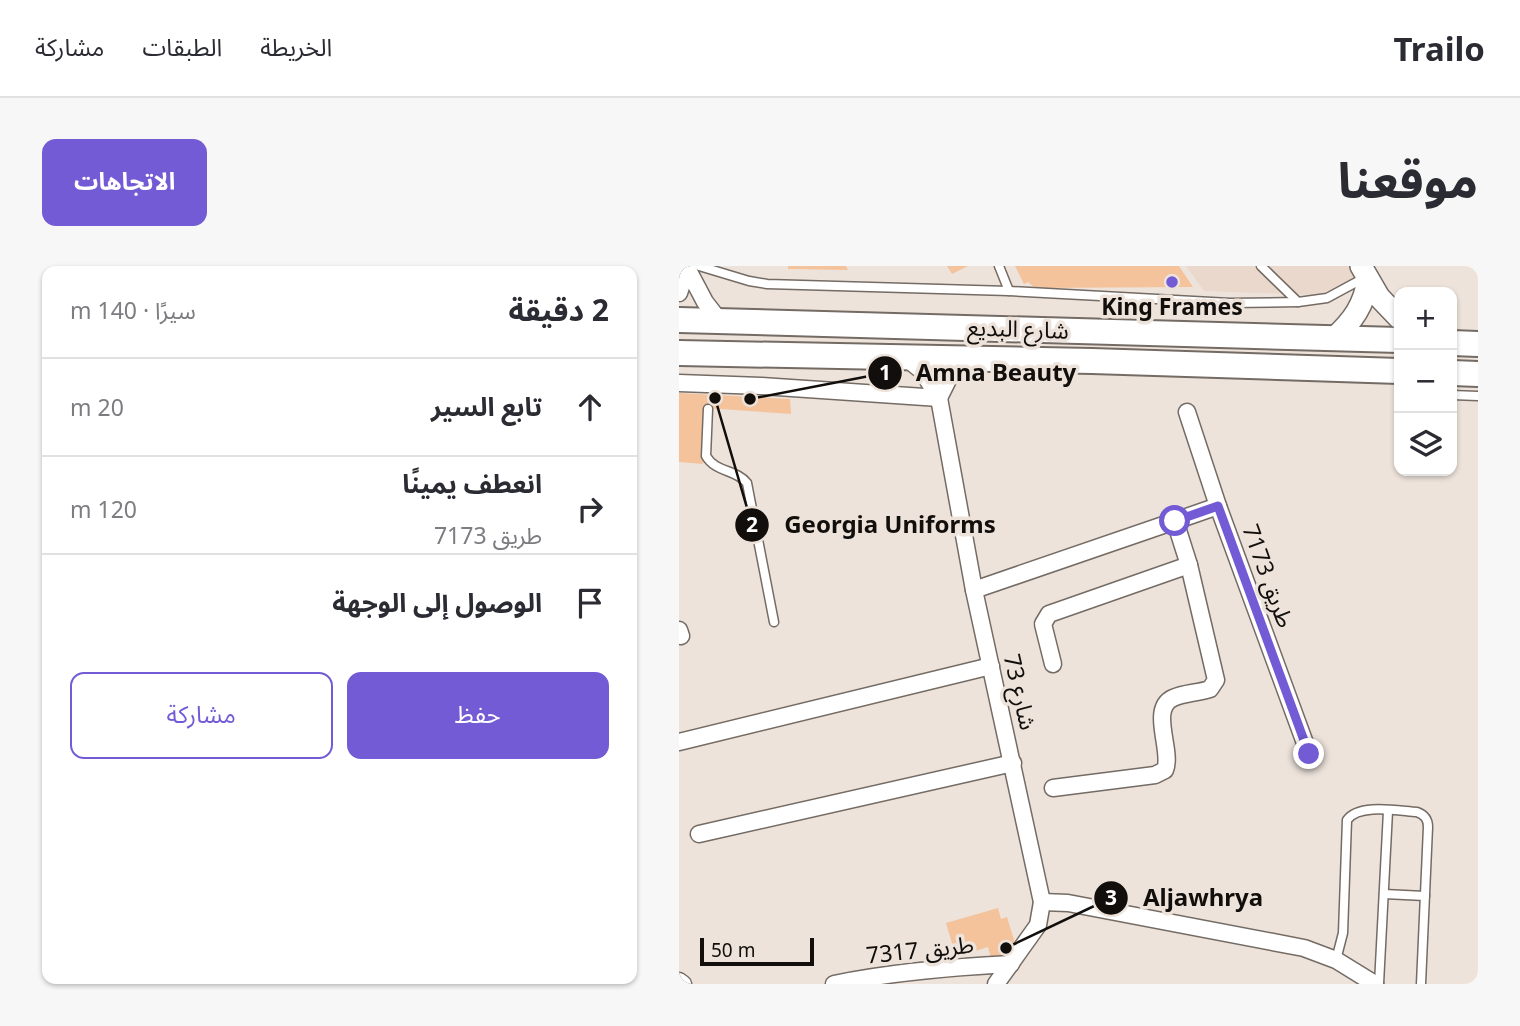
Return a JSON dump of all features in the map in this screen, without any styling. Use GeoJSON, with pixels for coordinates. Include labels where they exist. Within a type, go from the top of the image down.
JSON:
{"type":"FeatureCollection","features":[{"type":"Feature","properties":{"kind":"main road","name":"شارع البديع"},"geometry":{"type":"LineString","coordinates":[[679,320],[1394,340]]}},
{"type":"Feature","properties":{"kind":"main road"},"geometry":{"type":"LineString","coordinates":[[1457,342],[1478,344]]}},
{"type":"Feature","properties":{"kind":"main road","name":"شارع البديع"},"geometry":{"type":"LineString","coordinates":[[679,353],[1394,371]]}},
{"type":"Feature","properties":{"kind":"main road"},"geometry":{"type":"LineString","coordinates":[[1457,373],[1478,374]]}},
{"type":"Feature","properties":{"kind":"street"},"geometry":{"type":"LineString","coordinates":[[679,293],[685,266]]}},
{"type":"Feature","properties":{"kind":"street"},"geometry":{"type":"LineString","coordinates":[[685,266],[705,302],[719,320]]}},
{"type":"Feature","properties":{"kind":"street"},"geometry":{"type":"LineString","coordinates":[[1365,274],[1379,297],[1394,313]]}},
{"type":"Feature","properties":{"kind":"street"},"geometry":{"type":"LineString","coordinates":[[1334,338],[1354,318],[1361,306],[1365,274]]}},
{"type":"Feature","properties":{"kind":"street","name":"شارع 73"},"geometry":{"type":"LineString","coordinates":[[906,357],[928,380],[939,398],[974,590],[1042,902],[1038,925],[996,984]]}},
{"type":"Feature","properties":{"kind":"street"},"geometry":{"type":"LineString","coordinates":[[679,383],[709,389],[761,386],[939,398],[952,372],[967,359]]}},
{"type":"Feature","properties":{"kind":"street","name":"طريق 7173"},"geometry":{"type":"LineString","coordinates":[[1188,412],[1218,506],[1309,754]]}},
{"type":"Feature","properties":{"kind":"street"},"geometry":{"type":"LineString","coordinates":[[974,590],[1218,506]]}},
{"type":"Feature","properties":{"kind":"street"},"geometry":{"type":"LineString","coordinates":[[1053,788],[1155,775],[1165,770],[1165,705],[1170,699],[1210,689],[1216,680],[1189,565],[1175,521]]}},
{"type":"Feature","properties":{"kind":"street"},"geometry":{"type":"LineString","coordinates":[[1053,664],[1043,624],[1049,614],[1189,565]]}},
{"type":"Feature","properties":{"kind":"street"},"geometry":{"type":"LineString","coordinates":[[679,742],[991,666]]}},
{"type":"Feature","properties":{"kind":"street"},"geometry":{"type":"LineString","coordinates":[[699,834],[1013,763]]}},
{"type":"Feature","properties":{"kind":"street"},"geometry":{"type":"LineString","coordinates":[[1042,902],[1068,903],[1304,947],[1336,960],[1377,984]]}},
{"type":"Feature","properties":{"kind":"street","name":"طريق 7317"},"geometry":{"type":"LineString","coordinates":[[834,984],[958,967],[1011,964]]}},
{"type":"Feature","properties":{"kind":"lane"},"geometry":{"type":"LineString","coordinates":[[699,266],[767,284],[1009,291],[1230,303],[1298,302],[1327,298],[1350,288],[1365,274]]}},
{"type":"Feature","properties":{"kind":"lane"},"geometry":{"type":"LineString","coordinates":[[999,266],[1009,291]]}},
{"type":"Feature","properties":{"kind":"lane"},"geometry":{"type":"LineString","coordinates":[[1261,266],[1298,302]]}},
{"type":"Feature","properties":{"kind":"lane"},"geometry":{"type":"LineString","coordinates":[[1457,395],[1478,396]]}},
{"type":"Feature","properties":{"kind":"lane"},"geometry":{"type":"LineString","coordinates":[[708,409],[706,456],[718,469],[741,475],[747,483],[774,622]]}},
{"type":"Feature","properties":{"kind":"lane"},"geometry":{"type":"LineString","coordinates":[[1336,960],[1343,933],[1347,820],[1357,811],[1424,814],[1428,820],[1421,984]]}},
{"type":"Feature","properties":{"kind":"lane"},"geometry":{"type":"LineString","coordinates":[[1377,984],[1388,811]]}},
{"type":"Feature","properties":{"kind":"lane"},"geometry":{"type":"LineString","coordinates":[[1384,894],[1425,896]]}},
{"type":"Feature","properties":{"kind":"shaded area"},"geometry":{"type":"Polygon","coordinates":[[[1186,266],[1350,266],[1359,276],[1318,295],[1204,291],[1186,266]]]}},
{"type":"Feature","properties":{"kind":"building"},"geometry":{"type":"Polygon","coordinates":[[[788,266],[846,266],[848,270],[788,269],[788,266]]]}},
{"type":"Feature","properties":{"kind":"building"},"geometry":{"type":"Polygon","coordinates":[[[947,266],[968,266],[952,274],[947,266]]]}},
{"type":"Feature","properties":{"kind":"building"},"geometry":{"type":"Polygon","coordinates":[[[1015,266],[1179,266],[1193,287],[1035,288],[1028,282],[1024,284],[1015,266]]]}},
{"type":"Feature","properties":{"kind":"building"},"geometry":{"type":"Polygon","coordinates":[[[679,393],[790,399],[791,414],[706,408],[703,464],[679,462],[679,393]]]}},
{"type":"Feature","properties":{"kind":"building"},"geometry":{"type":"Polygon","coordinates":[[[998,908],[1001,919],[1007,917],[1017,950],[991,958],[988,947],[956,957],[946,923],[998,908]]]}},
{"type":"Feature","properties":{"kind":"place","name":"King Frames"},"geometry":{"type":"Point","coordinates":[1172,282]}},
{"type":"Feature","properties":{"kind":"place","name":"Georgia Uniforms"},"geometry":{"type":"Point","coordinates":[715,398]}},
{"type":"Feature","properties":{"kind":"place","name":"Amna Beauty"},"geometry":{"type":"Point","coordinates":[750,399]}},
{"type":"Feature","properties":{"kind":"place","name":"Aljawhrya"},"geometry":{"type":"Point","coordinates":[1006,948]}},
{"type":"Feature","properties":{"kind":"route"},"geometry":{"type":"LineString","coordinates":[[1175,521],[1218,506],[1309,754]]}}]}
